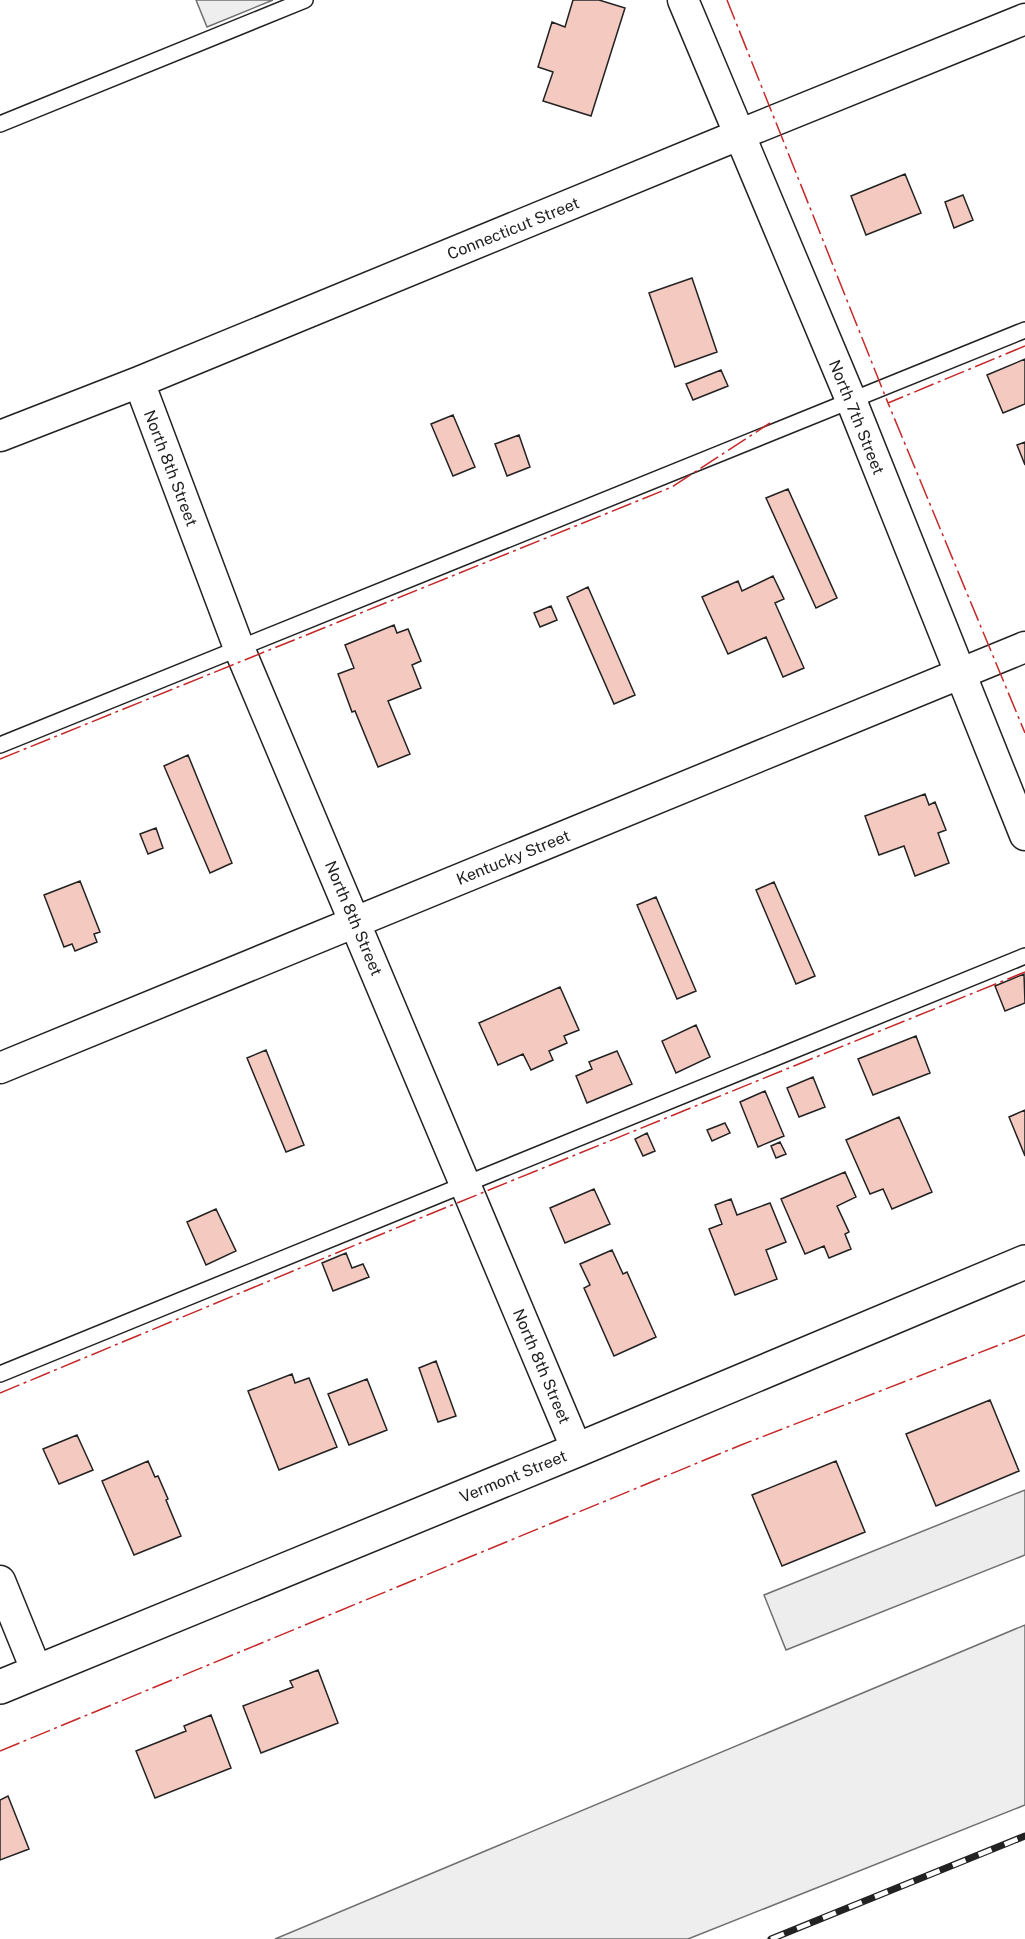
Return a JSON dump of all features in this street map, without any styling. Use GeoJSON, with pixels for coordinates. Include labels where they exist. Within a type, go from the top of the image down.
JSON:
{"type":"FeatureCollection","features":[{"type":"Feature","properties":{"kind":"street","name":"North 7th Street"},"geometry":{"type":"LineString","coordinates":[[683,0],[851,400],[1025,836]]}},
{"type":"Feature","properties":{"kind":"street","name":"Connecticut Street"},"geometry":{"type":"LineString","coordinates":[[0,436],[140,382],[1025,19]]}},
{"type":"Feature","properties":{"kind":"street","name":"North 8th Street"},"geometry":{"type":"LineString","coordinates":[[140,382],[239,648],[577,1450]]}},
{"type":"Feature","properties":{"kind":"street","name":"Kentucky Street"},"geometry":{"type":"LineString","coordinates":[[0,1068],[1025,647]]}},
{"type":"Feature","properties":{"kind":"street","name":"Vermont Street"},"geometry":{"type":"LineString","coordinates":[[0,1687],[577,1450],[1025,1262]]}},
{"type":"Feature","properties":{"kind":"street"},"geometry":{"type":"LineString","coordinates":[[0,1581],[37,1672]]}},
{"type":"Feature","properties":{"kind":"lane"},"geometry":{"type":"LineString","coordinates":[[0,124],[305,0]]}},
{"type":"Feature","properties":{"kind":"lane"},"geometry":{"type":"LineString","coordinates":[[0,745],[1025,330]]}},
{"type":"Feature","properties":{"kind":"lane"},"geometry":{"type":"LineString","coordinates":[[0,1374],[1025,956]]}},
{"type":"Feature","properties":{"kind":"shaded area"},"geometry":{"type":"Polygon","coordinates":[[[196,0],[273,0],[207,27],[196,0]]]}},
{"type":"Feature","properties":{"kind":"shaded area"},"geometry":{"type":"Polygon","coordinates":[[[1025,1490],[1025,1555],[786,1650],[764,1595],[1025,1490]]]}},
{"type":"Feature","properties":{"kind":"shaded area"},"geometry":{"type":"Polygon","coordinates":[[[1025,1625],[1025,1805],[688,1939],[275,1939],[1025,1625]]]}},
{"type":"Feature","properties":{"kind":"building"},"geometry":{"type":"Polygon","coordinates":[[[573,0],[599,0],[625,8],[591,116],[543,101],[553,72],[538,67],[552,22],[565,27],[573,0]]]}},
{"type":"Feature","properties":{"kind":"building"},"geometry":{"type":"Polygon","coordinates":[[[905,174],[921,213],[866,235],[851,196],[905,174]]]}},
{"type":"Feature","properties":{"kind":"building"},"geometry":{"type":"Polygon","coordinates":[[[963,195],[973,220],[954,228],[945,202],[963,195]]]}},
{"type":"Feature","properties":{"kind":"building"},"geometry":{"type":"Polygon","coordinates":[[[692,278],[717,352],[675,367],[649,293],[692,278]]]}},
{"type":"Feature","properties":{"kind":"building"},"geometry":{"type":"Polygon","coordinates":[[[1025,359],[1025,404],[1003,413],[987,375],[1025,359]]]}},
{"type":"Feature","properties":{"kind":"building"},"geometry":{"type":"Polygon","coordinates":[[[721,370],[728,386],[693,400],[686,384],[721,370]]]}},
{"type":"Feature","properties":{"kind":"building"},"geometry":{"type":"Polygon","coordinates":[[[453,415],[475,467],[453,476],[431,424],[453,415]]]}},
{"type":"Feature","properties":{"kind":"building"},"geometry":{"type":"Polygon","coordinates":[[[519,435],[530,467],[507,476],[495,444],[519,435]]]}},
{"type":"Feature","properties":{"kind":"building"},"geometry":{"type":"Polygon","coordinates":[[[1025,442],[1025,465],[1017,445],[1025,442]]]}},
{"type":"Feature","properties":{"kind":"building"},"geometry":{"type":"Polygon","coordinates":[[[788,489],[837,598],[816,608],[766,498],[788,489]]]}},
{"type":"Feature","properties":{"kind":"building"},"geometry":{"type":"Polygon","coordinates":[[[773,576],[784,599],[775,603],[804,668],[783,677],[766,637],[728,654],[702,597],[738,581],[742,591],[773,576]]]}},
{"type":"Feature","properties":{"kind":"building"},"geometry":{"type":"Polygon","coordinates":[[[588,587],[635,695],[614,704],[567,597],[588,587]]]}},
{"type":"Feature","properties":{"kind":"building"},"geometry":{"type":"Polygon","coordinates":[[[551,606],[557,620],[540,627],[534,613],[551,606]]]}},
{"type":"Feature","properties":{"kind":"building"},"geometry":{"type":"Polygon","coordinates":[[[394,625],[397,633],[408,629],[421,661],[412,665],[421,688],[388,701],[410,754],[378,767],[355,711],[352,712],[338,674],[354,668],[345,645],[394,625]]]}},
{"type":"Feature","properties":{"kind":"building"},"geometry":{"type":"Polygon","coordinates":[[[188,755],[232,863],[210,873],[164,766],[188,755]]]}},
{"type":"Feature","properties":{"kind":"building"},"geometry":{"type":"Polygon","coordinates":[[[925,794],[929,805],[935,802],[946,830],[938,833],[949,863],[915,876],[904,846],[879,855],[865,816],[925,794]]]}},
{"type":"Feature","properties":{"kind":"building"},"geometry":{"type":"Polygon","coordinates":[[[156,828],[163,848],[148,854],[140,834],[156,828]]]}},
{"type":"Feature","properties":{"kind":"building"},"geometry":{"type":"Polygon","coordinates":[[[80,881],[100,932],[94,934],[97,942],[75,951],[72,944],[64,947],[44,895],[80,881]]]}},
{"type":"Feature","properties":{"kind":"building"},"geometry":{"type":"Polygon","coordinates":[[[774,882],[815,976],[796,984],[756,890],[774,882]]]}},
{"type":"Feature","properties":{"kind":"building"},"geometry":{"type":"Polygon","coordinates":[[[656,897],[696,991],[677,999],[637,905],[656,897]]]}},
{"type":"Feature","properties":{"kind":"building"},"geometry":{"type":"Polygon","coordinates":[[[1024,974],[1025,1003],[1005,1011],[995,986],[1024,974]]]}},
{"type":"Feature","properties":{"kind":"building"},"geometry":{"type":"Polygon","coordinates":[[[560,987],[579,1030],[564,1036],[567,1043],[549,1051],[553,1060],[531,1070],[523,1054],[498,1065],[479,1023],[560,987]]]}},
{"type":"Feature","properties":{"kind":"building"},"geometry":{"type":"Polygon","coordinates":[[[696,1025],[710,1057],[676,1073],[662,1041],[696,1025]]]}},
{"type":"Feature","properties":{"kind":"building"},"geometry":{"type":"Polygon","coordinates":[[[916,1036],[930,1073],[873,1095],[858,1059],[916,1036]]]}},
{"type":"Feature","properties":{"kind":"building"},"geometry":{"type":"Polygon","coordinates":[[[266,1050],[304,1145],[286,1152],[247,1058],[266,1050]]]}},
{"type":"Feature","properties":{"kind":"building"},"geometry":{"type":"Polygon","coordinates":[[[617,1051],[632,1084],[587,1103],[576,1076],[592,1069],[589,1062],[617,1051]]]}},
{"type":"Feature","properties":{"kind":"building"},"geometry":{"type":"Polygon","coordinates":[[[813,1077],[825,1107],[799,1117],[787,1088],[813,1077]]]}},
{"type":"Feature","properties":{"kind":"building"},"geometry":{"type":"Polygon","coordinates":[[[765,1091],[784,1136],[758,1147],[740,1102],[765,1091]]]}},
{"type":"Feature","properties":{"kind":"building"},"geometry":{"type":"Polygon","coordinates":[[[1025,1110],[1025,1156],[1009,1117],[1025,1110]]]}},
{"type":"Feature","properties":{"kind":"building"},"geometry":{"type":"Polygon","coordinates":[[[899,1117],[932,1192],[892,1209],[883,1189],[870,1194],[846,1140],[899,1117]]]}},
{"type":"Feature","properties":{"kind":"building"},"geometry":{"type":"Polygon","coordinates":[[[725,1123],[730,1133],[712,1141],[707,1130],[725,1123]]]}},
{"type":"Feature","properties":{"kind":"building"},"geometry":{"type":"Polygon","coordinates":[[[647,1133],[655,1151],[643,1156],[635,1139],[647,1133]]]}},
{"type":"Feature","properties":{"kind":"building"},"geometry":{"type":"Polygon","coordinates":[[[780,1142],[786,1154],[776,1158],[771,1146],[780,1142]]]}},
{"type":"Feature","properties":{"kind":"building"},"geometry":{"type":"Polygon","coordinates":[[[845,1172],[856,1197],[837,1206],[849,1232],[845,1234],[851,1249],[829,1258],[824,1246],[805,1254],[781,1199],[845,1172]]]}},
{"type":"Feature","properties":{"kind":"building"},"geometry":{"type":"Polygon","coordinates":[[[594,1189],[610,1224],[565,1243],[550,1208],[594,1189]]]}},
{"type":"Feature","properties":{"kind":"building"},"geometry":{"type":"Polygon","coordinates":[[[731,1199],[737,1215],[770,1203],[786,1242],[766,1250],[777,1279],[735,1295],[709,1229],[722,1224],[715,1205],[731,1199]]]}},
{"type":"Feature","properties":{"kind":"building"},"geometry":{"type":"Polygon","coordinates":[[[216,1209],[236,1251],[206,1265],[187,1222],[216,1209]]]}},
{"type":"Feature","properties":{"kind":"building"},"geometry":{"type":"Polygon","coordinates":[[[612,1250],[623,1274],[627,1272],[656,1337],[614,1356],[584,1288],[590,1285],[580,1264],[612,1250]]]}},
{"type":"Feature","properties":{"kind":"building"},"geometry":{"type":"Polygon","coordinates":[[[346,1253],[352,1268],[363,1264],[369,1277],[333,1291],[322,1263],[346,1253]]]}},
{"type":"Feature","properties":{"kind":"building"},"geometry":{"type":"Polygon","coordinates":[[[436,1361],[456,1416],[438,1422],[419,1368],[436,1361]]]}},
{"type":"Feature","properties":{"kind":"building"},"geometry":{"type":"Polygon","coordinates":[[[292,1374],[295,1383],[309,1378],[337,1447],[279,1470],[248,1391],[292,1374]]]}},
{"type":"Feature","properties":{"kind":"building"},"geometry":{"type":"Polygon","coordinates":[[[367,1379],[387,1430],[349,1445],[328,1394],[367,1379]]]}},
{"type":"Feature","properties":{"kind":"building"},"geometry":{"type":"Polygon","coordinates":[[[990,1400],[1019,1471],[936,1506],[906,1434],[990,1400]]]}},
{"type":"Feature","properties":{"kind":"building"},"geometry":{"type":"Polygon","coordinates":[[[77,1435],[93,1470],[59,1484],[43,1449],[77,1435]]]}},
{"type":"Feature","properties":{"kind":"building"},"geometry":{"type":"Polygon","coordinates":[[[148,1461],[155,1477],[158,1476],[181,1536],[134,1555],[102,1481],[148,1461]]]}},
{"type":"Feature","properties":{"kind":"building"},"geometry":{"type":"Polygon","coordinates":[[[836,1461],[865,1532],[782,1566],[752,1495],[836,1461]]]}},
{"type":"Feature","properties":{"kind":"building"},"geometry":{"type":"Polygon","coordinates":[[[318,1670],[338,1723],[261,1753],[243,1706],[293,1687],[290,1681],[318,1670]]]}},
{"type":"Feature","properties":{"kind":"building"},"geometry":{"type":"Polygon","coordinates":[[[211,1715],[231,1768],[155,1798],[136,1751],[186,1731],[184,1726],[211,1715]]]}},
{"type":"Feature","properties":{"kind":"building"},"geometry":{"type":"Polygon","coordinates":[[[8,1796],[29,1849],[0,1860],[0,1800],[8,1796]]]}},
{"type":"Feature","properties":{"kind":"railway"},"geometry":{"type":"LineString","coordinates":[[771,1939],[1025,1836]]}},
{"type":"Feature","properties":{"kind":"power"},"geometry":{"type":"LineString","coordinates":[[727,0],[888,403]]}},
{"type":"Feature","properties":{"kind":"power"},"geometry":{"type":"LineString","coordinates":[[1025,346],[888,403],[1025,733]]}},
{"type":"Feature","properties":{"kind":"power"},"geometry":{"type":"LineString","coordinates":[[0,759],[672,487],[770,423]]}},
{"type":"Feature","properties":{"kind":"power"},"geometry":{"type":"LineString","coordinates":[[0,1393],[430,1214],[1025,972]]}},
{"type":"Feature","properties":{"kind":"power"},"geometry":{"type":"LineString","coordinates":[[0,1751],[741,1445],[1025,1335]]}}]}
